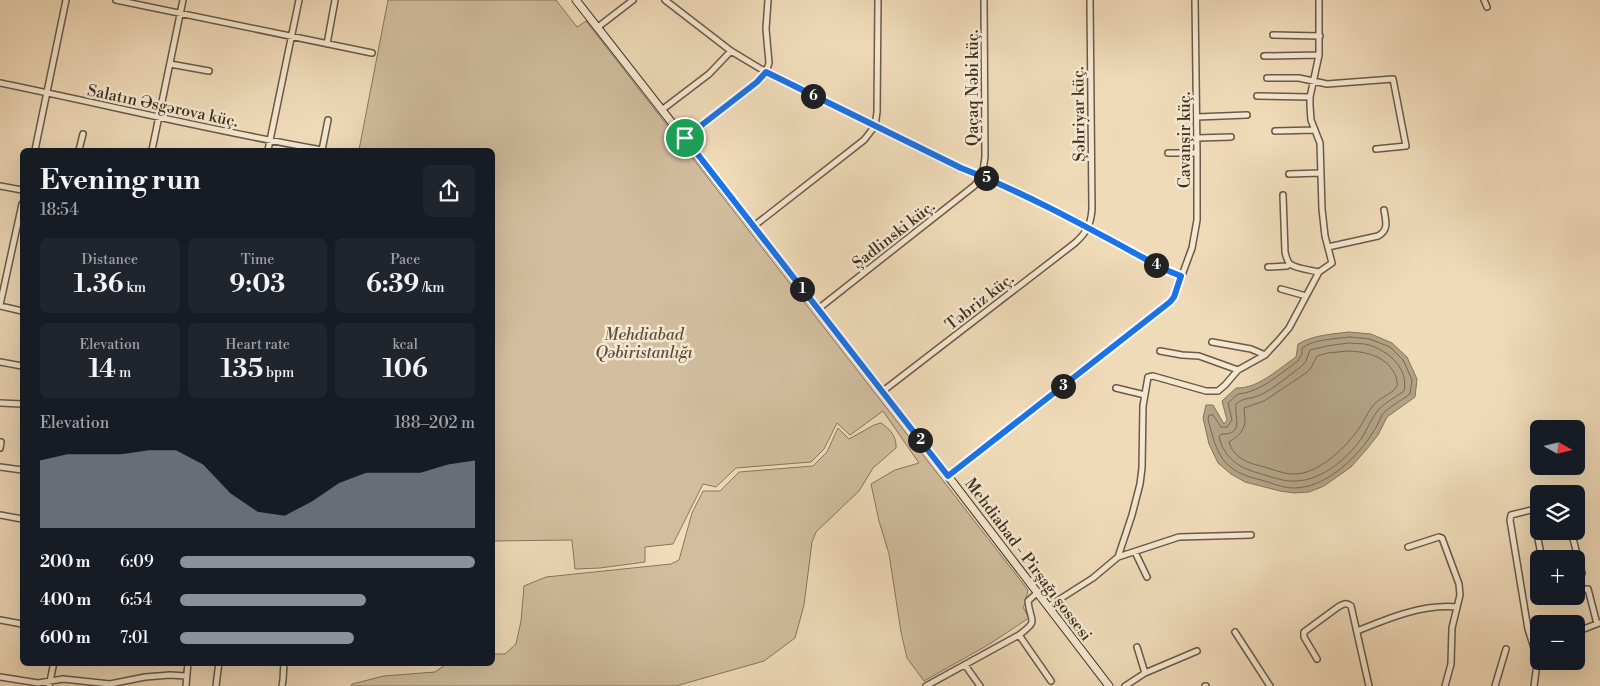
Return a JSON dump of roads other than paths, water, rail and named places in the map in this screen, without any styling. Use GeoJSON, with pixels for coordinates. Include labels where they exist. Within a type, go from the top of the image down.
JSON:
{"type":"FeatureCollection","features":[{"type":"Feature","properties":{"kind":"main road","name":"Mehdiabad - Pirşağı şossesi"},"geometry":{"type":"LineString","coordinates":[[576,0],[754,226],[1109,686]]}},
{"type":"Feature","properties":{"kind":"street"},"geometry":{"type":"LineString","coordinates":[[35,148],[66,0]]}},
{"type":"Feature","properties":{"kind":"street"},"geometry":{"type":"LineString","coordinates":[[116,0],[372,53]]}},
{"type":"Feature","properties":{"kind":"street"},"geometry":{"type":"LineString","coordinates":[[152,148],[182,0]]}},
{"type":"Feature","properties":{"kind":"street"},"geometry":{"type":"LineString","coordinates":[[268,148],[299,0]]}},
{"type":"Feature","properties":{"kind":"street"},"geometry":{"type":"LineString","coordinates":[[327,44],[335,0]]}},
{"type":"Feature","properties":{"kind":"street"},"geometry":{"type":"LineString","coordinates":[[598,27],[633,0]]}},
{"type":"Feature","properties":{"kind":"street"},"geometry":{"type":"LineString","coordinates":[[665,0],[732,51],[766,72],[1088,228],[1166,270],[1181,276]]}},
{"type":"Feature","properties":{"kind":"street"},"geometry":{"type":"LineString","coordinates":[[685,138],[757,82],[766,72],[769,63],[766,29],[768,0]]}},
{"type":"Feature","properties":{"kind":"street"},"geometry":{"type":"LineString","coordinates":[[754,226],[864,140],[875,126],[877,112],[878,0]]}},
{"type":"Feature","properties":{"kind":"street","name":"Qaçaq Nəbi küç."},"geometry":{"type":"LineString","coordinates":[[982,176],[985,156],[984,0]]}},
{"type":"Feature","properties":{"kind":"street","name":"Şəhriyar küç."},"geometry":{"type":"LineString","coordinates":[[1088,228],[1092,209],[1090,0]]}},
{"type":"Feature","properties":{"kind":"street","name":"Cavanşir küç."},"geometry":{"type":"LineString","coordinates":[[948,476],[1174,297],[1192,248],[1197,220],[1195,0]]}},
{"type":"Feature","properties":{"kind":"street"},"geometry":{"type":"LineString","coordinates":[[1118,557],[1140,484],[1144,395],[1148,377],[1150,375],[1218,392],[1238,370],[1265,355],[1288,328],[1318,272],[1332,263],[1322,209],[1320,143],[1311,120],[1310,97],[1315,82],[1319,55],[1319,0]]}},
{"type":"Feature","properties":{"kind":"street"},"geometry":{"type":"LineString","coordinates":[[1484,0],[1487,7]]}},
{"type":"Feature","properties":{"kind":"street"},"geometry":{"type":"LineString","coordinates":[[1273,36],[1320,36]]}},
{"type":"Feature","properties":{"kind":"street"},"geometry":{"type":"LineString","coordinates":[[663,109],[709,74],[732,51]]}},
{"type":"Feature","properties":{"kind":"street"},"geometry":{"type":"LineString","coordinates":[[1264,56],[1319,55]]}},
{"type":"Feature","properties":{"kind":"street"},"geometry":{"type":"LineString","coordinates":[[170,64],[209,71]]}},
{"type":"Feature","properties":{"kind":"street"},"geometry":{"type":"LineString","coordinates":[[1267,78],[1299,78],[1327,84],[1393,79],[1406,146],[1376,149]]}},
{"type":"Feature","properties":{"kind":"street","name":"Salatın Əsgərova küç."},"geometry":{"type":"LineString","coordinates":[[0,83],[159,118],[310,148]]}},
{"type":"Feature","properties":{"kind":"street"},"geometry":{"type":"LineString","coordinates":[[1257,96],[1310,97]]}},
{"type":"Feature","properties":{"kind":"street"},"geometry":{"type":"LineString","coordinates":[[1197,117],[1247,115]]}},
{"type":"Feature","properties":{"kind":"street"},"geometry":{"type":"LineString","coordinates":[[322,148],[328,120]]}},
{"type":"Feature","properties":{"kind":"street"},"geometry":{"type":"LineString","coordinates":[[1275,131],[1315,130]]}},
{"type":"Feature","properties":{"kind":"street"},"geometry":{"type":"LineString","coordinates":[[80,148],[83,134]]}},
{"type":"Feature","properties":{"kind":"street"},"geometry":{"type":"LineString","coordinates":[[1197,138],[1231,137]]}},
{"type":"Feature","properties":{"kind":"street"},"geometry":{"type":"LineString","coordinates":[[1168,154],[1197,153]]}},
{"type":"Feature","properties":{"kind":"street"},"geometry":{"type":"LineString","coordinates":[[1288,174],[1320,172]]}},
{"type":"Feature","properties":{"kind":"street","name":"Şadlinski küç."},"geometry":{"type":"LineString","coordinates":[[818,309],[974,186],[982,176]]}},
{"type":"Feature","properties":{"kind":"street"},"geometry":{"type":"LineString","coordinates":[[0,186],[20,190]]}},
{"type":"Feature","properties":{"kind":"street"},"geometry":{"type":"LineString","coordinates":[[1283,195],[1285,252],[1290,264]]}},
{"type":"Feature","properties":{"kind":"street"},"geometry":{"type":"LineString","coordinates":[[1328,246],[1378,236],[1383,233],[1386,228],[1384,210]]}},
{"type":"Feature","properties":{"kind":"street"},"geometry":{"type":"LineString","coordinates":[[20,213],[0,306],[20,311]]}},
{"type":"Feature","properties":{"kind":"street","name":"Təbriz küç."},"geometry":{"type":"LineString","coordinates":[[882,392],[1075,243],[1084,235],[1088,228]]}},
{"type":"Feature","properties":{"kind":"street"},"geometry":{"type":"LineString","coordinates":[[1268,267],[1283,267],[1290,264],[1318,272]]}},
{"type":"Feature","properties":{"kind":"street"},"geometry":{"type":"LineString","coordinates":[[1282,289],[1306,296]]}},
{"type":"Feature","properties":{"kind":"street"},"geometry":{"type":"LineString","coordinates":[[1212,342],[1251,349],[1265,355]]}},
{"type":"Feature","properties":{"kind":"street"},"geometry":{"type":"LineString","coordinates":[[1160,351],[1199,356],[1238,370]]}},
{"type":"Feature","properties":{"kind":"street"},"geometry":{"type":"LineString","coordinates":[[0,362],[20,366]]}},
{"type":"Feature","properties":{"kind":"street"},"geometry":{"type":"LineString","coordinates":[[1116,388],[1144,395]]}},
{"type":"Feature","properties":{"kind":"street"},"geometry":{"type":"LineString","coordinates":[[0,402],[20,404]]}},
{"type":"Feature","properties":{"kind":"street"},"geometry":{"type":"LineString","coordinates":[[0,467],[20,470]]}},
{"type":"Feature","properties":{"kind":"street"},"geometry":{"type":"LineString","coordinates":[[1530,510],[1511,515],[1510,520],[1530,633]]}},
{"type":"Feature","properties":{"kind":"street"},"geometry":{"type":"LineString","coordinates":[[0,515],[20,519]]}},
{"type":"Feature","properties":{"kind":"street"},"geometry":{"type":"LineString","coordinates":[[1049,606],[1093,578],[1118,557],[1179,537],[1251,535]]}},
{"type":"Feature","properties":{"kind":"street"},"geometry":{"type":"LineString","coordinates":[[1408,547],[1439,537],[1442,538],[1459,584],[1460,594],[1452,628],[1451,664],[1445,686]]}},
{"type":"Feature","properties":{"kind":"street"},"geometry":{"type":"LineString","coordinates":[[1135,552],[1147,577]]}},
{"type":"Feature","properties":{"kind":"street"},"geometry":{"type":"LineString","coordinates":[[1585,589],[1588,589],[1598,623],[1585,628]]}},
{"type":"Feature","properties":{"kind":"street"},"geometry":{"type":"LineString","coordinates":[[926,686],[1019,635],[1032,624],[1033,619],[1028,602],[1038,592]]}},
{"type":"Feature","properties":{"kind":"street"},"geometry":{"type":"LineString","coordinates":[[1317,659],[1304,637],[1304,632],[1338,607],[1348,604],[1351,606],[1369,686]]}},
{"type":"Feature","properties":{"kind":"street"},"geometry":{"type":"LineString","coordinates":[[1357,630],[1422,608],[1434,606],[1457,607]]}},
{"type":"Feature","properties":{"kind":"street"},"geometry":{"type":"LineString","coordinates":[[0,620],[20,624]]}},
{"type":"Feature","properties":{"kind":"street"},"geometry":{"type":"LineString","coordinates":[[1235,632],[1270,686]]}},
{"type":"Feature","properties":{"kind":"street"},"geometry":{"type":"LineString","coordinates":[[1019,635],[1051,681]]}},
{"type":"Feature","properties":{"kind":"street"},"geometry":{"type":"LineString","coordinates":[[1137,647],[1145,673]]}},
{"type":"Feature","properties":{"kind":"street"},"geometry":{"type":"LineString","coordinates":[[1125,686],[1145,673],[1197,650]]}},
{"type":"Feature","properties":{"kind":"street"},"geometry":{"type":"LineString","coordinates":[[1496,686],[1506,650]]}},
{"type":"Feature","properties":{"kind":"street"},"geometry":{"type":"LineString","coordinates":[[964,665],[980,686]]}},
{"type":"Feature","properties":{"kind":"street"},"geometry":{"type":"LineString","coordinates":[[50,684],[53,666]]}},
{"type":"Feature","properties":{"kind":"street"},"geometry":{"type":"LineString","coordinates":[[186,686],[187,666]]}},
{"type":"Feature","properties":{"kind":"street"},"geometry":{"type":"LineString","coordinates":[[216,686],[219,666]]}},
{"type":"Feature","properties":{"kind":"street"},"geometry":{"type":"LineString","coordinates":[[282,686],[284,666]]}},
{"type":"Feature","properties":{"kind":"street"},"geometry":{"type":"LineString","coordinates":[[1534,686],[1536,670]]}},
{"type":"Feature","properties":{"kind":"street"},"geometry":{"type":"LineString","coordinates":[[0,678],[50,684],[63,679],[110,684],[145,677],[186,676]]}},
{"type":"Feature","properties":{"kind":"water"},"geometry":{"type":"Polygon","coordinates":[[[1349,332],[1371,334],[1392,343],[1407,357],[1417,379],[1415,397],[1387,417],[1378,435],[1351,467],[1324,486],[1309,492],[1294,493],[1245,482],[1231,474],[1218,463],[1209,444],[1203,418],[1206,405],[1213,405],[1224,424],[1227,420],[1222,401],[1236,388],[1260,382],[1275,372],[1296,357],[1298,344],[1304,341],[1323,335],[1349,332]]]}},
{"type":"Feature","properties":{"kind":"park label","name":"Mehdiabad Qəbiristanlığı"},"geometry":{"type":"Point","coordinates":[644,343]}}]}
